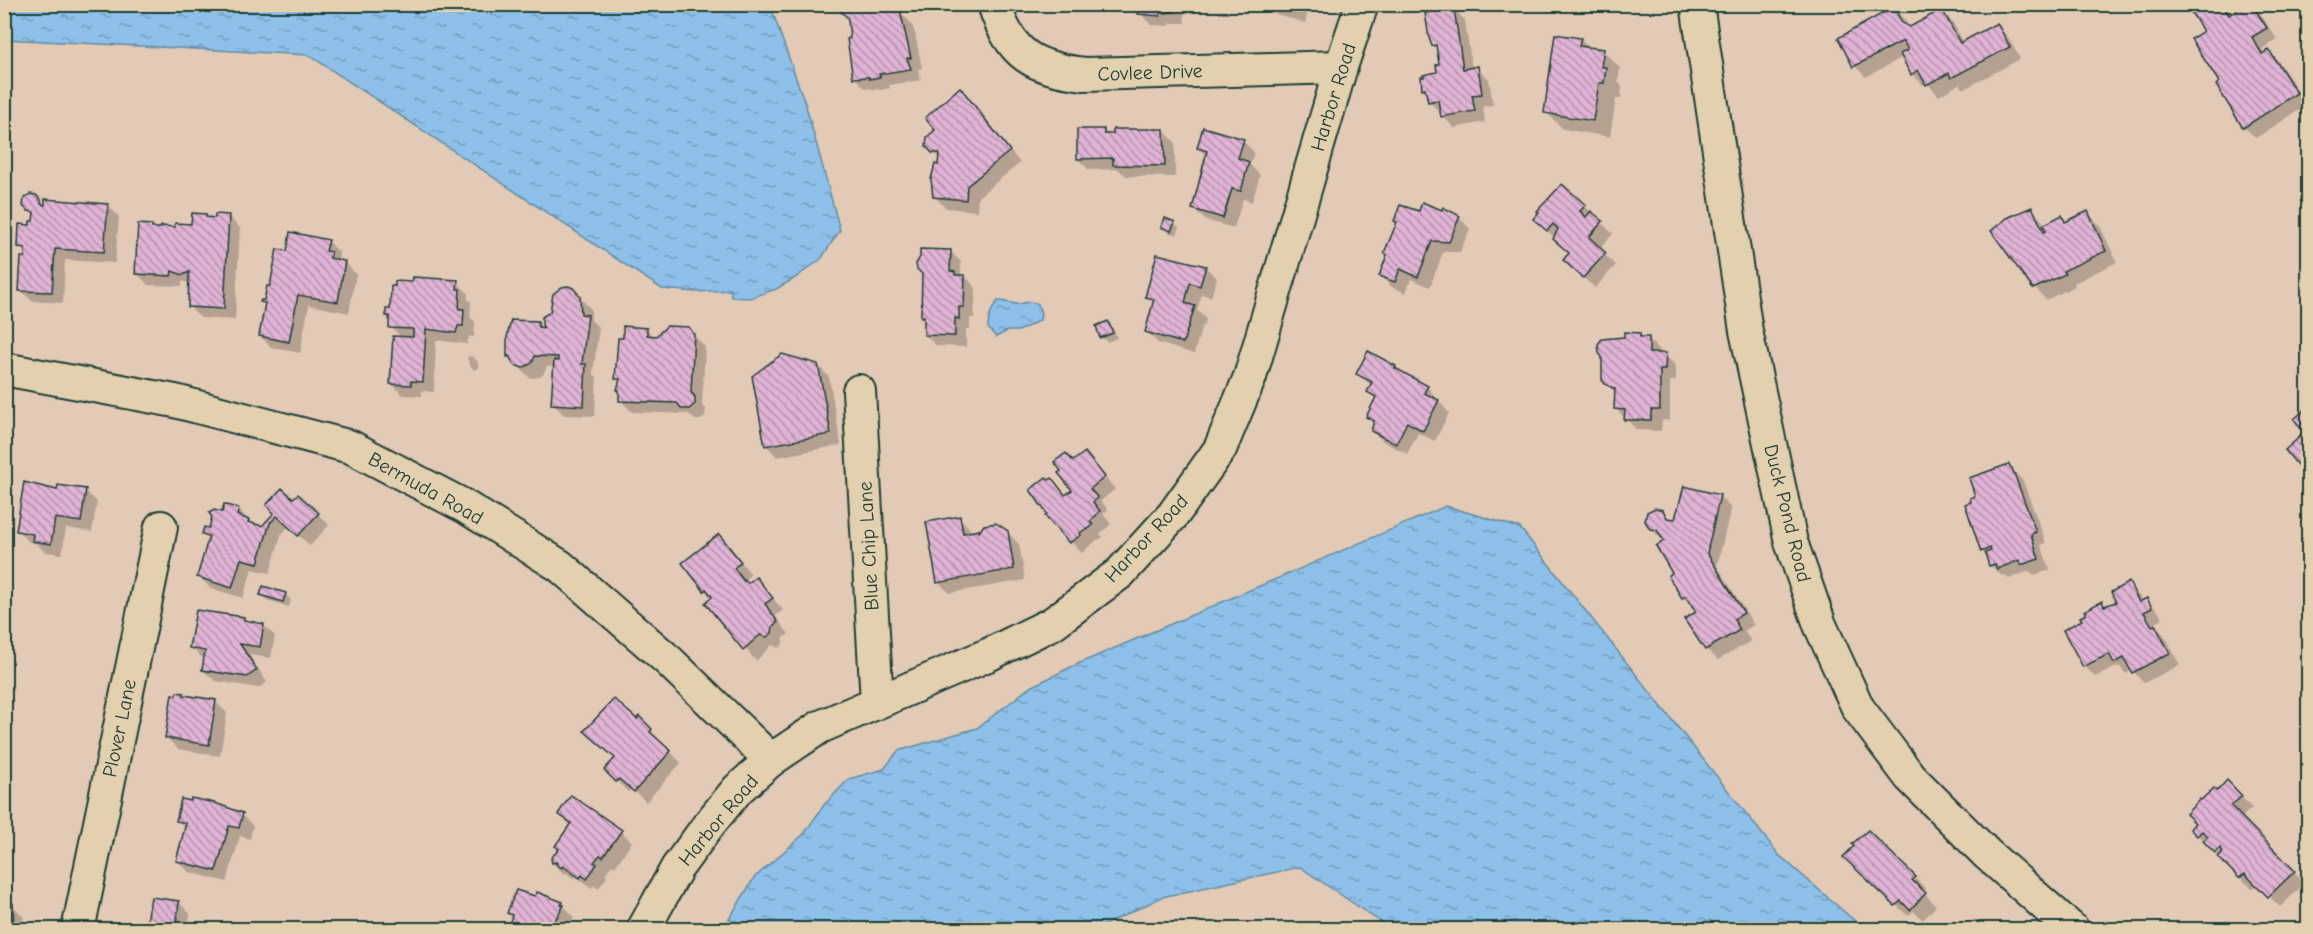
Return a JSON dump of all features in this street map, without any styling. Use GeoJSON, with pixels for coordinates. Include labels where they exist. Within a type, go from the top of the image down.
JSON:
{"type":"FeatureCollection","features":[{"type":"Feature","properties":{"kind":"street","name":"Covlee Drive"},"geometry":{"type":"LineString","coordinates":[[994,4],[1007,37],[1019,52],[1046,68],[1066,72],[1085,74],[1341,67]]}},
{"type":"Feature","properties":{"kind":"street","name":"Harbor Road"},"geometry":{"type":"LineString","coordinates":[[643,930],[678,868],[710,823],[738,789],[771,760],[820,728],[990,654],[1053,623],[1120,573],[1173,514],[1220,449],[1250,377],[1341,67],[1362,4]]}},
{"type":"Feature","properties":{"kind":"street","name":"Duck Pond Road"},"geometry":{"type":"LineString","coordinates":[[1697,4],[1746,331],[1791,542],[1820,626],[1858,708],[1910,777],[1988,854],[2073,930]]}},
{"type":"Feature","properties":{"kind":"street","name":"Bermuda Road"},"geometry":{"type":"LineString","coordinates":[[4,369],[175,401],[351,447],[464,506],[560,566],[669,661],[771,760]]}},
{"type":"Feature","properties":{"kind":"street","name":"Blue Chip Lane"},"geometry":{"type":"LineString","coordinates":[[859,391],[878,702]]}},
{"type":"Feature","properties":{"kind":"street","name":"Plover Lane"},"geometry":{"type":"LineString","coordinates":[[78,930],[161,526]]}},
{"type":"Feature","properties":{"kind":"water"},"geometry":{"type":"Polygon","coordinates":[[[4,5],[770,5],[806,106],[840,230],[821,259],[776,289],[750,298],[731,297],[731,290],[696,292],[662,289],[309,55],[5,39],[4,5]]]}},
{"type":"Feature","properties":{"kind":"water"},"geometry":{"type":"Polygon","coordinates":[[[998,301],[1038,304],[1041,313],[1040,320],[1019,331],[1007,331],[996,337],[988,328],[988,324],[993,307],[998,301]]]}},
{"type":"Feature","properties":{"kind":"water"},"geometry":{"type":"Polygon","coordinates":[[[1446,506],[1520,528],[1779,855],[1864,929],[1391,929],[1300,867],[1162,897],[1096,929],[723,929],[754,878],[804,834],[824,805],[849,779],[884,769],[898,751],[977,728],[1029,688],[1073,666],[1446,506]]]}},
{"type":"Feature","properties":{"kind":"building"},"geometry":{"type":"Polygon","coordinates":[[[840,4],[891,4],[893,11],[900,10],[911,58],[907,58],[911,69],[879,74],[880,77],[869,79],[869,77],[853,78],[847,39],[850,38],[848,20],[841,12],[840,4]]]}},
{"type":"Feature","properties":{"kind":"building"},"geometry":{"type":"Polygon","coordinates":[[[1138,4],[1174,4],[1174,12],[1160,13],[1160,16],[1138,14],[1138,4]]]}},
{"type":"Feature","properties":{"kind":"building"},"geometry":{"type":"Polygon","coordinates":[[[1266,4],[1296,4],[1294,13],[1266,4]]]}},
{"type":"Feature","properties":{"kind":"building"},"geometry":{"type":"Polygon","coordinates":[[[2204,4],[2222,4],[2229,15],[2246,4],[2252,4],[2267,28],[2252,37],[2262,54],[2269,50],[2297,93],[2243,128],[2216,85],[2219,82],[2191,39],[2203,31],[2191,12],[2204,4]]]}},
{"type":"Feature","properties":{"kind":"building"},"geometry":{"type":"Polygon","coordinates":[[[1894,7],[1902,23],[1910,27],[1942,9],[1960,43],[1997,23],[2010,47],[1951,78],[1949,73],[1926,85],[1918,70],[1911,75],[1900,54],[1908,50],[1903,41],[1853,67],[1838,38],[1894,7]]]}},
{"type":"Feature","properties":{"kind":"building"},"geometry":{"type":"Polygon","coordinates":[[[1454,8],[1463,69],[1478,66],[1482,94],[1472,95],[1475,111],[1441,117],[1438,100],[1428,102],[1425,88],[1422,89],[1421,77],[1437,72],[1436,65],[1439,64],[1436,45],[1432,46],[1429,38],[1425,13],[1454,8]]]}},
{"type":"Feature","properties":{"kind":"building"},"geometry":{"type":"Polygon","coordinates":[[[1555,34],[1581,38],[1579,46],[1604,49],[1601,67],[1606,67],[1604,83],[1599,83],[1593,121],[1544,113],[1555,34]]]}},
{"type":"Feature","properties":{"kind":"building"},"geometry":{"type":"Polygon","coordinates":[[[960,87],[1010,151],[967,186],[966,200],[933,197],[931,179],[935,164],[938,165],[939,153],[932,153],[926,146],[927,137],[935,130],[925,118],[960,87]]]}},
{"type":"Feature","properties":{"kind":"building"},"geometry":{"type":"Polygon","coordinates":[[[1203,127],[1244,139],[1238,158],[1249,162],[1241,191],[1232,189],[1223,218],[1192,209],[1207,151],[1197,148],[1203,127]]]}},
{"type":"Feature","properties":{"kind":"building"},"geometry":{"type":"Polygon","coordinates":[[[1077,129],[1104,129],[1104,134],[1113,134],[1113,129],[1164,129],[1165,166],[1113,165],[1113,158],[1077,159],[1077,129]]]}},
{"type":"Feature","properties":{"kind":"building"},"geometry":{"type":"Polygon","coordinates":[[[1562,184],[1586,205],[1580,211],[1586,217],[1591,211],[1603,221],[1589,237],[1606,253],[1583,278],[1563,260],[1569,253],[1553,239],[1558,229],[1553,224],[1547,231],[1533,219],[1539,212],[1537,211],[1562,184]]]}},
{"type":"Feature","properties":{"kind":"building"},"geometry":{"type":"Polygon","coordinates":[[[30,194],[36,195],[41,200],[41,204],[45,205],[45,199],[108,204],[104,252],[55,249],[52,292],[19,291],[21,257],[25,257],[25,248],[18,247],[19,224],[30,225],[30,221],[33,221],[34,212],[28,211],[23,206],[24,199],[30,194]]]}},
{"type":"Feature","properties":{"kind":"building"},"geometry":{"type":"Polygon","coordinates":[[[1422,202],[1442,210],[1443,207],[1460,216],[1449,242],[1432,241],[1418,277],[1400,269],[1395,282],[1379,276],[1387,255],[1384,253],[1397,222],[1394,221],[1400,205],[1419,211],[1422,202]]]}},
{"type":"Feature","properties":{"kind":"building"},"geometry":{"type":"Polygon","coordinates":[[[2032,207],[2044,232],[2046,231],[2043,225],[2062,215],[2065,222],[2088,211],[2106,251],[2063,271],[2065,274],[2033,289],[1991,231],[2007,218],[2032,207]]]}},
{"type":"Feature","properties":{"kind":"building"},"geometry":{"type":"Polygon","coordinates":[[[192,213],[206,214],[206,217],[215,218],[215,214],[229,215],[224,309],[188,307],[189,272],[183,275],[172,271],[171,276],[135,274],[138,224],[161,228],[161,226],[175,227],[175,223],[191,224],[192,213]]]}},
{"type":"Feature","properties":{"kind":"building"},"geometry":{"type":"Polygon","coordinates":[[[1165,218],[1175,222],[1171,231],[1161,227],[1165,218]]]}},
{"type":"Feature","properties":{"kind":"building"},"geometry":{"type":"Polygon","coordinates":[[[290,232],[329,240],[326,251],[331,252],[330,258],[345,261],[338,302],[298,295],[289,342],[259,336],[265,303],[260,302],[264,300],[267,286],[270,286],[277,249],[287,251],[290,232]]]}},
{"type":"Feature","properties":{"kind":"building"},"geometry":{"type":"Polygon","coordinates":[[[920,249],[951,250],[950,271],[955,272],[955,275],[965,275],[964,307],[959,307],[959,319],[955,318],[955,336],[924,335],[924,316],[921,317],[922,274],[916,264],[920,257],[920,249]]]}},
{"type":"Feature","properties":{"kind":"building"},"geometry":{"type":"Polygon","coordinates":[[[1157,254],[1206,266],[1200,286],[1190,283],[1185,303],[1195,306],[1183,343],[1145,332],[1154,299],[1145,297],[1157,254]]]}},
{"type":"Feature","properties":{"kind":"building"},"geometry":{"type":"Polygon","coordinates":[[[413,277],[458,280],[459,309],[464,309],[463,326],[458,326],[456,333],[426,329],[423,382],[411,381],[411,385],[390,384],[393,336],[413,337],[413,329],[389,328],[389,316],[386,316],[386,309],[390,309],[391,286],[395,286],[395,281],[412,282],[413,277]]]}},
{"type":"Feature","properties":{"kind":"building"},"geometry":{"type":"Polygon","coordinates":[[[568,286],[580,296],[581,314],[588,315],[582,364],[586,364],[584,406],[551,404],[554,360],[558,361],[558,357],[535,356],[532,363],[523,368],[514,365],[509,356],[507,357],[507,337],[511,320],[538,321],[538,327],[544,328],[542,317],[550,312],[553,294],[562,287],[568,286]]]}},
{"type":"Feature","properties":{"kind":"building"},"geometry":{"type":"Polygon","coordinates":[[[1108,321],[1113,333],[1100,338],[1096,326],[1108,321]]]}},
{"type":"Feature","properties":{"kind":"building"},"geometry":{"type":"Polygon","coordinates":[[[623,326],[647,328],[647,335],[656,336],[667,326],[689,327],[694,334],[691,392],[695,397],[695,404],[689,409],[682,409],[677,403],[619,401],[619,390],[617,390],[620,379],[615,379],[618,338],[623,338],[623,326]]]}},
{"type":"Feature","properties":{"kind":"building"},"geometry":{"type":"Polygon","coordinates":[[[1624,332],[1640,333],[1640,337],[1649,337],[1649,353],[1666,353],[1665,370],[1660,370],[1660,410],[1651,410],[1651,420],[1624,420],[1625,410],[1614,409],[1615,389],[1602,380],[1602,357],[1598,344],[1602,339],[1624,337],[1624,332]]]}},
{"type":"Feature","properties":{"kind":"building"},"geometry":{"type":"Polygon","coordinates":[[[1368,351],[1428,386],[1424,393],[1439,400],[1423,431],[1407,422],[1396,444],[1371,431],[1374,421],[1366,417],[1376,397],[1367,392],[1372,382],[1356,374],[1368,351]]]}},
{"type":"Feature","properties":{"kind":"building"},"geometry":{"type":"Polygon","coordinates":[[[782,354],[818,364],[831,434],[765,446],[752,376],[782,354]]]}},
{"type":"Feature","properties":{"kind":"building"},"geometry":{"type":"Polygon","coordinates":[[[2308,407],[2308,478],[2285,450],[2304,433],[2294,419],[2308,407]]]}},
{"type":"Feature","properties":{"kind":"building"},"geometry":{"type":"Polygon","coordinates":[[[1085,452],[1105,477],[1090,489],[1098,498],[1093,502],[1100,511],[1090,522],[1093,525],[1069,543],[1045,516],[1047,514],[1030,490],[1046,477],[1049,480],[1052,478],[1065,495],[1072,490],[1058,473],[1061,471],[1054,462],[1066,453],[1073,461],[1085,452]]]}},
{"type":"Feature","properties":{"kind":"building"},"geometry":{"type":"Polygon","coordinates":[[[2009,464],[2036,532],[2031,534],[2039,559],[2021,565],[2020,560],[1997,569],[1995,564],[1989,566],[1985,553],[1991,551],[1990,548],[1981,552],[1965,504],[1971,502],[1970,498],[1975,496],[1969,478],[2009,464]]]}},
{"type":"Feature","properties":{"kind":"building"},"geometry":{"type":"Polygon","coordinates":[[[24,482],[57,490],[58,485],[86,489],[81,522],[55,518],[51,544],[32,541],[33,534],[16,531],[24,482]]]}},
{"type":"Feature","properties":{"kind":"building"},"geometry":{"type":"Polygon","coordinates":[[[1684,486],[1720,495],[1707,553],[1744,613],[1734,619],[1740,630],[1705,650],[1684,619],[1696,612],[1686,596],[1682,598],[1668,576],[1672,573],[1656,546],[1664,541],[1657,530],[1650,529],[1645,521],[1647,512],[1655,508],[1663,510],[1667,518],[1675,519],[1684,486]]]}},
{"type":"Feature","properties":{"kind":"building"},"geometry":{"type":"Polygon","coordinates":[[[282,488],[293,498],[298,494],[319,513],[298,536],[277,516],[270,523],[258,563],[241,559],[232,588],[197,577],[209,536],[202,534],[204,527],[209,528],[212,517],[209,513],[214,510],[222,512],[224,504],[239,509],[237,515],[249,520],[248,522],[262,526],[274,513],[266,505],[282,488]]]}},
{"type":"Feature","properties":{"kind":"building"},"geometry":{"type":"Polygon","coordinates":[[[960,516],[963,533],[979,530],[979,532],[984,525],[996,523],[1008,531],[1014,569],[937,583],[926,522],[960,516]]]}},
{"type":"Feature","properties":{"kind":"building"},"geometry":{"type":"Polygon","coordinates":[[[719,534],[741,562],[734,568],[744,581],[748,583],[756,577],[773,598],[765,604],[778,622],[767,637],[760,635],[743,650],[705,603],[712,597],[706,589],[704,591],[682,563],[719,534]]]}},
{"type":"Feature","properties":{"kind":"building"},"geometry":{"type":"Polygon","coordinates":[[[2129,582],[2139,602],[2147,598],[2152,608],[2144,612],[2152,626],[2155,625],[2170,653],[2132,673],[2124,658],[2114,663],[2109,654],[2083,667],[2063,630],[2082,620],[2080,617],[2086,614],[2084,611],[2102,601],[2104,606],[2116,602],[2111,592],[2129,582]]]}},
{"type":"Feature","properties":{"kind":"building"},"geometry":{"type":"Polygon","coordinates":[[[263,586],[286,593],[283,602],[260,595],[263,586]]]}},
{"type":"Feature","properties":{"kind":"building"},"geometry":{"type":"Polygon","coordinates":[[[196,610],[244,617],[244,620],[264,624],[260,647],[240,644],[257,670],[247,677],[202,670],[205,651],[189,648],[196,610]]]}},
{"type":"Feature","properties":{"kind":"building"},"geometry":{"type":"Polygon","coordinates":[[[177,692],[216,700],[209,745],[165,738],[172,694],[176,695],[177,692]]]}},
{"type":"Feature","properties":{"kind":"building"},"geometry":{"type":"Polygon","coordinates":[[[614,699],[637,719],[639,716],[652,729],[650,732],[671,751],[634,792],[619,779],[616,782],[604,770],[615,758],[584,731],[614,699]]]}},
{"type":"Feature","properties":{"kind":"building"},"geometry":{"type":"Polygon","coordinates":[[[2227,780],[2242,796],[2231,806],[2295,871],[2268,897],[2245,874],[2239,878],[2218,857],[2223,852],[2220,848],[2215,853],[2203,841],[2208,836],[2202,831],[2197,836],[2190,829],[2195,823],[2186,814],[2200,799],[2214,788],[2217,791],[2227,780]]]}},
{"type":"Feature","properties":{"kind":"building"},"geometry":{"type":"Polygon","coordinates":[[[571,795],[622,830],[603,857],[600,855],[594,862],[597,864],[587,879],[582,875],[580,878],[563,866],[562,868],[556,864],[557,862],[552,863],[551,858],[559,849],[555,846],[571,823],[558,814],[571,795]]]}},
{"type":"Feature","properties":{"kind":"building"},"geometry":{"type":"Polygon","coordinates":[[[191,798],[215,803],[243,813],[239,828],[229,826],[216,871],[176,861],[186,823],[176,821],[181,799],[191,801],[191,798]]]}},
{"type":"Feature","properties":{"kind":"building"},"geometry":{"type":"Polygon","coordinates":[[[1868,830],[1916,877],[1912,880],[1926,893],[1910,910],[1901,901],[1895,906],[1843,857],[1854,846],[1852,844],[1868,830]]]}},
{"type":"Feature","properties":{"kind":"building"},"geometry":{"type":"Polygon","coordinates":[[[516,890],[535,896],[537,892],[563,902],[561,905],[564,905],[554,922],[561,925],[559,930],[508,928],[512,915],[507,913],[516,890]]]}},
{"type":"Feature","properties":{"kind":"building"},"geometry":{"type":"Polygon","coordinates":[[[151,897],[179,901],[176,930],[143,930],[144,922],[147,922],[151,897]]]}},
{"type":"Feature","properties":{"kind":"building"},"geometry":{"type":"Polygon","coordinates":[[[4,903],[13,903],[14,930],[4,930],[4,903]]]}}]}
